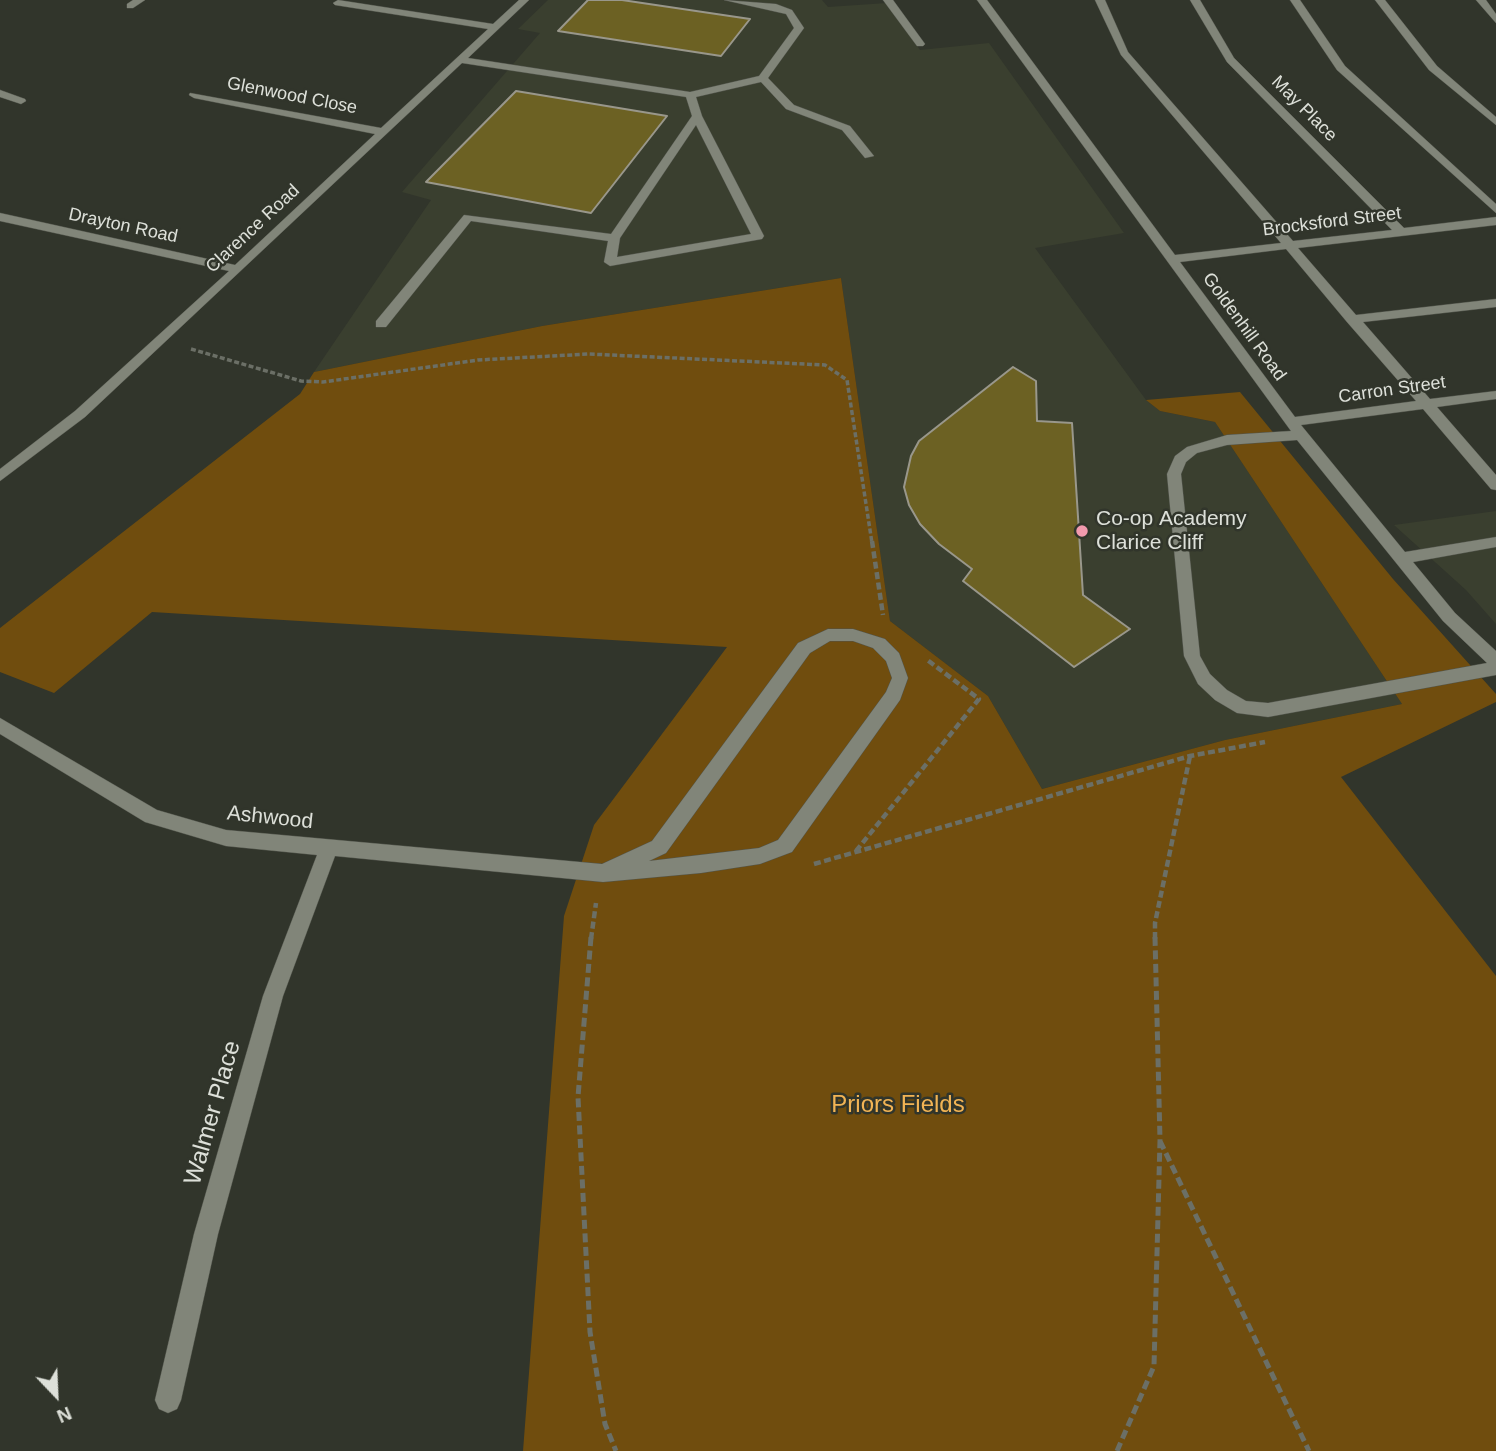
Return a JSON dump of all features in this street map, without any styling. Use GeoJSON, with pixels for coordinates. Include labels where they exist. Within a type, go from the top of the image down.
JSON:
{"type":"FeatureCollection","features":[{"type":"Feature","properties":{"kind":"street"},"geometry":{"type":"LineString","coordinates":[[130,6],[140,0]]}},
{"type":"Feature","properties":{"kind":"street","name":"Clarence Road"},"geometry":{"type":"LineString","coordinates":[[0,476],[80,414],[161,341],[524,0]]}},
{"type":"Feature","properties":{"kind":"street"},"geometry":{"type":"LineString","coordinates":[[460,60],[690,95],[763,78],[799,29],[789,12],[773,6],[729,0]]}},
{"type":"Feature","properties":{"kind":"street"},"geometry":{"type":"LineString","coordinates":[[888,0],[920,44]]}},
{"type":"Feature","properties":{"kind":"street","name":"Goldenhill Road"},"geometry":{"type":"LineString","coordinates":[[982,0],[1297,429],[1449,617],[1496,661]]}},
{"type":"Feature","properties":{"kind":"street"},"geometry":{"type":"LineString","coordinates":[[1100,0],[1124,53],[1496,485]]}},
{"type":"Feature","properties":{"kind":"street","name":"May Place"},"geometry":{"type":"LineString","coordinates":[[1195,0],[1230,60],[1401,232]]}},
{"type":"Feature","properties":{"kind":"street"},"geometry":{"type":"LineString","coordinates":[[1295,0],[1341,68],[1496,210]]}},
{"type":"Feature","properties":{"kind":"street"},"geometry":{"type":"LineString","coordinates":[[1380,0],[1433,68],[1496,122]]}},
{"type":"Feature","properties":{"kind":"street"},"geometry":{"type":"LineString","coordinates":[[1481,0],[1496,20]]}},
{"type":"Feature","properties":{"kind":"street"},"geometry":{"type":"LineString","coordinates":[[338,3],[494,27]]}},
{"type":"Feature","properties":{"kind":"street"},"geometry":{"type":"LineString","coordinates":[[763,78],[790,107],[846,128],[869,156]]}},
{"type":"Feature","properties":{"kind":"street"},"geometry":{"type":"LineString","coordinates":[[2,95],[21,101]]}},
{"type":"Feature","properties":{"kind":"street","name":"Glenwood Close"},"geometry":{"type":"LineString","coordinates":[[194,95],[383,132]]}},
{"type":"Feature","properties":{"kind":"street"},"geometry":{"type":"LineString","coordinates":[[690,95],[697,116],[758,236],[610,262],[614,237],[697,116]]}},
{"type":"Feature","properties":{"kind":"street","name":"Drayton Road"},"geometry":{"type":"LineString","coordinates":[[0,217],[238,269]]}},
{"type":"Feature","properties":{"kind":"street"},"geometry":{"type":"LineString","coordinates":[[381,324],[468,217],[614,237]]}},
{"type":"Feature","properties":{"kind":"street","name":"Brocksford Street"},"geometry":{"type":"LineString","coordinates":[[1172,259],[1496,222]]}},
{"type":"Feature","properties":{"kind":"street"},"geometry":{"type":"LineString","coordinates":[[1352,319],[1496,303]]}},
{"type":"Feature","properties":{"kind":"street","name":"Carron Street"},"geometry":{"type":"LineString","coordinates":[[1496,395],[1227,440],[1192,450],[1180,459],[1174,474],[1192,656],[1205,679],[1221,695],[1243,708],[1268,710],[1496,668]]}},
{"type":"Feature","properties":{"kind":"street"},"geometry":{"type":"LineString","coordinates":[[1401,558],[1496,542]]}},
{"type":"Feature","properties":{"kind":"street","name":"Ashwood"},"geometry":{"type":"LineString","coordinates":[[0,724],[152,816],[226,838],[603,873],[701,865],[760,856],[785,846],[894,695],[900,678],[893,658],[878,643],[853,635],[828,635],[804,648],[659,847],[603,873]]}},
{"type":"Feature","properties":{"kind":"street","name":"Walmer Place"},"geometry":{"type":"LineString","coordinates":[[168,1400],[206,1234],[270,1009],[328,846]]}},
{"type":"Feature","properties":{"kind":"path"},"geometry":{"type":"LineString","coordinates":[[161,341],[301,381],[323,382],[441,363],[589,354],[825,365],[847,380],[885,628]]}},
{"type":"Feature","properties":{"kind":"path"},"geometry":{"type":"LineString","coordinates":[[855,851],[979,699],[916,652]]}},
{"type":"Feature","properties":{"kind":"path"},"geometry":{"type":"LineString","coordinates":[[803,867],[1190,756],[1270,741]]}},
{"type":"Feature","properties":{"kind":"path"},"geometry":{"type":"LineString","coordinates":[[1117,1451],[1154,1366],[1160,1140],[1155,923],[1190,756]]}},
{"type":"Feature","properties":{"kind":"path"},"geometry":{"type":"LineString","coordinates":[[603,873],[592,925],[578,1097],[590,1332],[605,1424],[616,1451]]}},
{"type":"Feature","properties":{"kind":"path"},"geometry":{"type":"LineString","coordinates":[[1160,1140],[1309,1451]]}},
{"type":"Feature","properties":{"kind":"shaded area"},"geometry":{"type":"Polygon","coordinates":[[[548,0],[822,0],[828,7],[887,3],[920,50],[989,43],[1124,233],[1035,248],[1146,400],[1160,411],[1215,422],[1402,704],[1225,740],[1042,789],[988,696],[890,621],[841,278],[542,326],[314,372],[431,200],[402,192],[540,33],[518,29],[548,0]]]}},
{"type":"Feature","properties":{"kind":"shaded area"},"geometry":{"type":"Polygon","coordinates":[[[1496,511],[1496,624],[1466,590],[1394,525],[1496,511]]]}},
{"type":"Feature","properties":{"kind":"green space","name":"Priors Fields"},"geometry":{"type":"Polygon","coordinates":[[[841,278],[890,621],[988,696],[1042,789],[1225,740],[1402,704],[1215,422],[1160,411],[1146,400],[1240,392],[1393,579],[1496,694],[1496,702],[1341,777],[1496,976],[1496,1451],[523,1451],[564,916],[594,825],[727,647],[152,612],[54,693],[0,672],[0,628],[300,394],[314,372],[542,326],[841,278]]]}},
{"type":"Feature","properties":{"kind":"building"},"geometry":{"type":"Polygon","coordinates":[[[588,0],[622,0],[750,19],[721,56],[558,31],[588,0]]]}},
{"type":"Feature","properties":{"kind":"building"},"geometry":{"type":"Polygon","coordinates":[[[516,91],[667,116],[591,213],[426,182],[516,91]]]}},
{"type":"Feature","properties":{"kind":"building"},"geometry":{"type":"Polygon","coordinates":[[[1013,367],[1036,381],[1037,421],[1072,423],[1083,595],[1130,629],[1074,667],[963,581],[972,569],[939,544],[920,524],[909,505],[904,487],[911,456],[919,441],[1013,367]]]}},
{"type":"Feature","properties":{"kind":"place","name":"Co-op Academy Clarice Cliff"},"geometry":{"type":"Point","coordinates":[1082,531]}}]}
